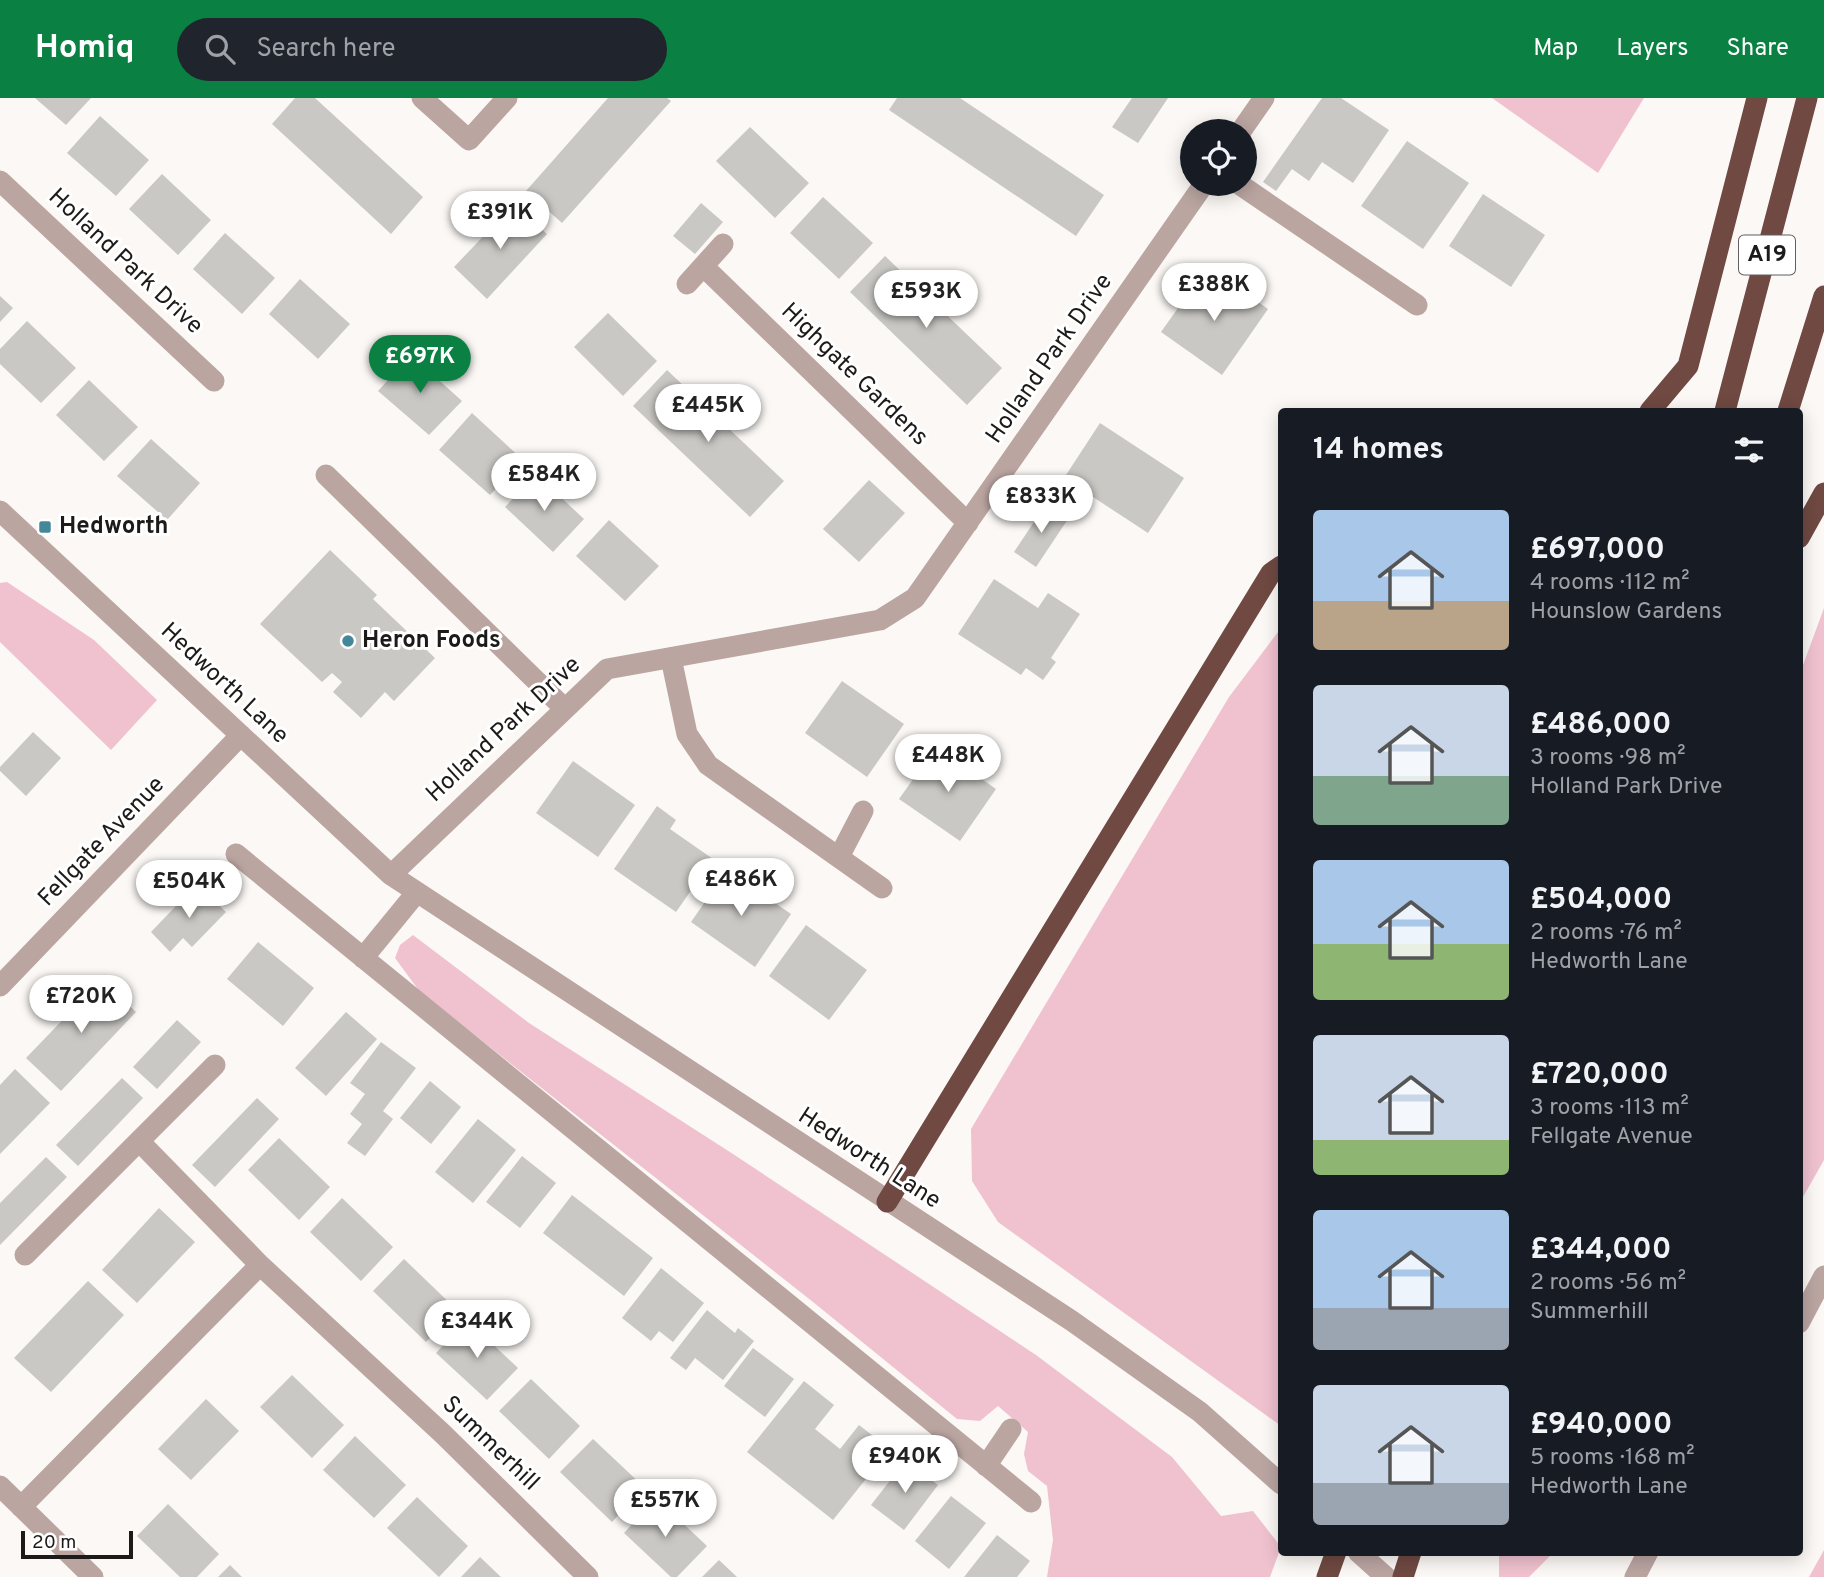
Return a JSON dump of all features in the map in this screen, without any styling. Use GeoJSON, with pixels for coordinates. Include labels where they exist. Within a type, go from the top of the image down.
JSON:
{"type":"FeatureCollection","features":[{"type":"Feature","properties":{"kind":"highway"},"geometry":{"type":"LineString","coordinates":[[1653,408],[1688,366],[1757,98]]}},
{"type":"Feature","properties":{"kind":"highway","name":"A19"},"geometry":{"type":"LineString","coordinates":[[1726,408],[1807,98]]}},
{"type":"Feature","properties":{"kind":"highway","name":"A19"},"geometry":{"type":"LineString","coordinates":[[1789,408],[1824,296]]}},
{"type":"Feature","properties":{"kind":"highway"},"geometry":{"type":"LineString","coordinates":[[1803,531],[1824,493]]}},
{"type":"Feature","properties":{"kind":"highway"},"geometry":{"type":"LineString","coordinates":[[887,1202],[1271,573],[1278,568]]}},
{"type":"Feature","properties":{"kind":"highway"},"geometry":{"type":"LineString","coordinates":[[1327,1577],[1335,1556]]}},
{"type":"Feature","properties":{"kind":"highway"},"geometry":{"type":"LineString","coordinates":[[1403,1577],[1410,1556]]}},
{"type":"Feature","properties":{"kind":"street"},"geometry":{"type":"LineString","coordinates":[[422,98],[469,140],[508,98]]}},
{"type":"Feature","properties":{"kind":"street"},"geometry":{"type":"LineString","coordinates":[[1250,119],[1265,98]]}},
{"type":"Feature","properties":{"kind":"street","name":"Holland Park Drive"},"geometry":{"type":"LineString","coordinates":[[0,181],[214,381]]}},
{"type":"Feature","properties":{"kind":"street","name":"Holland Park Drive"},"geometry":{"type":"LineString","coordinates":[[391,875],[607,669],[880,620],[915,598],[1196,196]]}},
{"type":"Feature","properties":{"kind":"street"},"geometry":{"type":"LineString","coordinates":[[1257,196],[1417,305]]}},
{"type":"Feature","properties":{"kind":"street"},"geometry":{"type":"LineString","coordinates":[[687,284],[723,244]]}},
{"type":"Feature","properties":{"kind":"street","name":"Highgate Gardens"},"geometry":{"type":"LineString","coordinates":[[703,266],[968,523]]}},
{"type":"Feature","properties":{"kind":"street"},"geometry":{"type":"LineString","coordinates":[[326,474],[564,708]]}},
{"type":"Feature","properties":{"kind":"street","name":"Hedworth Lane"},"geometry":{"type":"LineString","coordinates":[[0,511],[391,875],[1072,1321],[1200,1412],[1278,1482]]}},
{"type":"Feature","properties":{"kind":"street"},"geometry":{"type":"LineString","coordinates":[[671,658],[687,734],[708,765],[882,888]]}},
{"type":"Feature","properties":{"kind":"street","name":"Fellgate Avenue"},"geometry":{"type":"LineString","coordinates":[[0,986],[241,734]]}},
{"type":"Feature","properties":{"kind":"street"},"geometry":{"type":"LineString","coordinates":[[839,858],[863,811]]}},
{"type":"Feature","properties":{"kind":"street"},"geometry":{"type":"LineString","coordinates":[[236,854],[1031,1502]]}},
{"type":"Feature","properties":{"kind":"street"},"geometry":{"type":"LineString","coordinates":[[363,958],[417,892]]}},
{"type":"Feature","properties":{"kind":"street"},"geometry":{"type":"LineString","coordinates":[[25,1255],[215,1065]]}},
{"type":"Feature","properties":{"kind":"street","name":"Summerhill"},"geometry":{"type":"LineString","coordinates":[[139,1141],[260,1265],[443,1434],[588,1577]]}},
{"type":"Feature","properties":{"kind":"street"},"geometry":{"type":"LineString","coordinates":[[21,1507],[260,1265]]}},
{"type":"Feature","properties":{"kind":"street"},"geometry":{"type":"LineString","coordinates":[[1803,1315],[1824,1276]]}},
{"type":"Feature","properties":{"kind":"street"},"geometry":{"type":"LineString","coordinates":[[986,1466],[1012,1429]]}},
{"type":"Feature","properties":{"kind":"street"},"geometry":{"type":"LineString","coordinates":[[0,1486],[93,1577]]}},
{"type":"Feature","properties":{"kind":"street"},"geometry":{"type":"LineString","coordinates":[[1362,1556],[1386,1577]]}},
{"type":"Feature","properties":{"kind":"street"},"geometry":{"type":"LineString","coordinates":[[1635,1577],[1646,1556]]}},
{"type":"Feature","properties":{"kind":"shaded area"},"geometry":{"type":"Polygon","coordinates":[[[1492,98],[1644,98],[1598,173],[1492,98]]]}},
{"type":"Feature","properties":{"kind":"shaded area"},"geometry":{"type":"Polygon","coordinates":[[[7,582],[94,640],[157,700],[111,750],[0,642],[0,583],[7,582]]]}},
{"type":"Feature","properties":{"kind":"shaded area"},"geometry":{"type":"Polygon","coordinates":[[[1824,608],[1824,1160],[1803,1197],[1803,665],[1824,608]]]}},
{"type":"Feature","properties":{"kind":"shaded area"},"geometry":{"type":"Polygon","coordinates":[[[1278,632],[1278,1424],[998,1222],[972,1181],[971,1129],[1229,697],[1278,632]]]}},
{"type":"Feature","properties":{"kind":"shaded area"},"geometry":{"type":"Polygon","coordinates":[[[413,935],[529,1023],[733,1154],[1036,1355],[1172,1457],[1221,1516],[1253,1511],[1278,1543],[1278,1555],[1270,1577],[1047,1577],[1053,1540],[1047,1486],[1028,1471],[1024,1454],[1028,1432],[998,1406],[980,1421],[957,1419],[420,992],[395,958],[400,945],[413,935]]]}},
{"type":"Feature","properties":{"kind":"shaded area"},"geometry":{"type":"Polygon","coordinates":[[[1824,1550],[1824,1577],[1809,1577],[1824,1550]]]}},
{"type":"Feature","properties":{"kind":"shaded area"},"geometry":{"type":"Polygon","coordinates":[[[1499,1556],[1550,1556],[1529,1577],[1499,1577],[1499,1556]]]}},
{"type":"Feature","properties":{"kind":"building"},"geometry":{"type":"Polygon","coordinates":[[[35,98],[91,98],[66,125],[35,98]]]}},
{"type":"Feature","properties":{"kind":"building"},"geometry":{"type":"Polygon","coordinates":[[[295,98],[315,98],[423,197],[391,234],[272,124],[295,98]]]}},
{"type":"Feature","properties":{"kind":"building"},"geometry":{"type":"Polygon","coordinates":[[[608,98],[667,98],[671,101],[562,223],[526,191],[608,98]]]}},
{"type":"Feature","properties":{"kind":"building"},"geometry":{"type":"Polygon","coordinates":[[[897,98],[960,98],[1104,195],[1076,236],[889,110],[897,98]]]}},
{"type":"Feature","properties":{"kind":"building"},"geometry":{"type":"Polygon","coordinates":[[[1132,98],[1168,98],[1138,143],[1112,127],[1132,98]]]}},
{"type":"Feature","properties":{"kind":"building"},"geometry":{"type":"Polygon","coordinates":[[[1322,98],[1341,98],[1389,130],[1353,183],[1322,162],[1309,181],[1292,169],[1276,191],[1263,182],[1322,98]]]}},
{"type":"Feature","properties":{"kind":"building"},"geometry":{"type":"Polygon","coordinates":[[[100,116],[149,160],[116,196],[67,153],[100,116]]]}},
{"type":"Feature","properties":{"kind":"building"},"geometry":{"type":"Polygon","coordinates":[[[750,127],[809,183],[775,218],[716,161],[750,127]]]}},
{"type":"Feature","properties":{"kind":"building"},"geometry":{"type":"Polygon","coordinates":[[[1407,141],[1469,183],[1423,249],[1361,206],[1407,141]]]}},
{"type":"Feature","properties":{"kind":"building"},"geometry":{"type":"Polygon","coordinates":[[[162,174],[211,220],[178,255],[129,209],[162,174]]]}},
{"type":"Feature","properties":{"kind":"building"},"geometry":{"type":"Polygon","coordinates":[[[1483,194],[1545,235],[1511,287],[1449,246],[1483,194]]]}},
{"type":"Feature","properties":{"kind":"building"},"geometry":{"type":"Polygon","coordinates":[[[823,197],[873,243],[839,279],[790,233],[823,197]]]}},
{"type":"Feature","properties":{"kind":"building"},"geometry":{"type":"Polygon","coordinates":[[[701,203],[723,222],[695,254],[673,236],[701,203]]]}},
{"type":"Feature","properties":{"kind":"building"},"geometry":{"type":"Polygon","coordinates":[[[514,204],[547,234],[487,299],[454,267],[514,204]]]}},
{"type":"Feature","properties":{"kind":"building"},"geometry":{"type":"Polygon","coordinates":[[[225,233],[275,278],[242,314],[193,269],[225,233]]]}},
{"type":"Feature","properties":{"kind":"building"},"geometry":{"type":"Polygon","coordinates":[[[885,256],[1002,368],[967,405],[850,292],[885,256]]]}},
{"type":"Feature","properties":{"kind":"building"},"geometry":{"type":"Polygon","coordinates":[[[1202,274],[1232,294],[1237,287],[1268,309],[1222,375],[1161,332],[1202,274]]]}},
{"type":"Feature","properties":{"kind":"building"},"geometry":{"type":"Polygon","coordinates":[[[300,279],[350,324],[318,359],[269,314],[300,279]]]}},
{"type":"Feature","properties":{"kind":"building"},"geometry":{"type":"Polygon","coordinates":[[[0,296],[13,308],[0,322],[0,296]]]}},
{"type":"Feature","properties":{"kind":"building"},"geometry":{"type":"Polygon","coordinates":[[[608,313],[657,361],[623,396],[574,347],[608,313]]]}},
{"type":"Feature","properties":{"kind":"building"},"geometry":{"type":"Polygon","coordinates":[[[27,321],[76,368],[41,403],[0,364],[0,349],[27,321]]]}},
{"type":"Feature","properties":{"kind":"building"},"geometry":{"type":"Polygon","coordinates":[[[411,355],[462,401],[429,435],[378,391],[411,355]]]}},
{"type":"Feature","properties":{"kind":"building"},"geometry":{"type":"Polygon","coordinates":[[[667,370],[784,481],[750,517],[633,406],[667,370]]]}},
{"type":"Feature","properties":{"kind":"building"},"geometry":{"type":"Polygon","coordinates":[[[89,380],[138,427],[104,461],[56,415],[89,380]]]}},
{"type":"Feature","properties":{"kind":"building"},"geometry":{"type":"Polygon","coordinates":[[[472,413],[523,460],[490,495],[439,450],[472,413]]]}},
{"type":"Feature","properties":{"kind":"building"},"geometry":{"type":"Polygon","coordinates":[[[1100,423],[1184,478],[1148,533],[1064,478],[1100,423]]]}},
{"type":"Feature","properties":{"kind":"building"},"geometry":{"type":"Polygon","coordinates":[[[151,439],[200,483],[167,520],[117,476],[151,439]]]}},
{"type":"Feature","properties":{"kind":"building"},"geometry":{"type":"Polygon","coordinates":[[[536,474],[584,519],[553,552],[505,507],[536,474]]]}},
{"type":"Feature","properties":{"kind":"building"},"geometry":{"type":"Polygon","coordinates":[[[869,480],[905,513],[859,562],[823,529],[869,480]]]}},
{"type":"Feature","properties":{"kind":"building"},"geometry":{"type":"Polygon","coordinates":[[[1046,504],[1068,519],[1036,567],[1014,552],[1046,504]]]}},
{"type":"Feature","properties":{"kind":"building"},"geometry":{"type":"Polygon","coordinates":[[[609,520],[659,566],[625,601],[576,556],[609,520]]]}},
{"type":"Feature","properties":{"kind":"building","name":"Heron Foods"},"geometry":{"type":"Polygon","coordinates":[[[330,550],[377,595],[373,599],[435,658],[394,701],[385,692],[361,718],[333,692],[342,682],[332,673],[322,682],[260,624],[330,550]]]}},
{"type":"Feature","properties":{"kind":"building"},"geometry":{"type":"Polygon","coordinates":[[[994,579],[1038,608],[1048,593],[1080,614],[1051,658],[1056,662],[1043,680],[1026,668],[1021,675],[958,634],[994,579]]]}},
{"type":"Feature","properties":{"kind":"building"},"geometry":{"type":"Polygon","coordinates":[[[842,681],[904,724],[867,777],[805,733],[842,681]]]}},
{"type":"Feature","properties":{"kind":"building"},"geometry":{"type":"Polygon","coordinates":[[[33,732],[61,758],[26,796],[0,771],[0,767],[33,732]]]}},
{"type":"Feature","properties":{"kind":"building"},"geometry":{"type":"Polygon","coordinates":[[[936,747],[996,789],[960,841],[899,799],[936,747]]]}},
{"type":"Feature","properties":{"kind":"building"},"geometry":{"type":"Polygon","coordinates":[[[573,761],[635,805],[598,857],[536,813],[573,761]]]}},
{"type":"Feature","properties":{"kind":"building"},"geometry":{"type":"Polygon","coordinates":[[[657,806],[676,820],[670,829],[713,859],[676,912],[614,869],[657,806]]]}},
{"type":"Feature","properties":{"kind":"building"},"geometry":{"type":"Polygon","coordinates":[[[727,870],[791,914],[755,967],[691,922],[727,870]]]}},
{"type":"Feature","properties":{"kind":"building"},"geometry":{"type":"Polygon","coordinates":[[[197,884],[226,912],[192,947],[183,938],[170,952],[151,932],[197,884]]]}},
{"type":"Feature","properties":{"kind":"building"},"geometry":{"type":"Polygon","coordinates":[[[806,925],[867,970],[829,1020],[769,976],[806,925]]]}},
{"type":"Feature","properties":{"kind":"building"},"geometry":{"type":"Polygon","coordinates":[[[258,942],[314,988],[283,1026],[227,979],[258,942]]]}},
{"type":"Feature","properties":{"kind":"building"},"geometry":{"type":"Polygon","coordinates":[[[102,979],[136,1012],[61,1091],[26,1058],[102,979]]]}},
{"type":"Feature","properties":{"kind":"building"},"geometry":{"type":"Polygon","coordinates":[[[346,1012],[377,1039],[326,1096],[295,1068],[346,1012]]]}},
{"type":"Feature","properties":{"kind":"building"},"geometry":{"type":"Polygon","coordinates":[[[177,1020],[201,1042],[157,1089],[133,1067],[177,1020]]]}},
{"type":"Feature","properties":{"kind":"building"},"geometry":{"type":"Polygon","coordinates":[[[381,1042],[416,1068],[383,1111],[393,1119],[365,1156],[347,1143],[362,1124],[350,1114],[365,1094],[350,1083],[381,1042]]]}},
{"type":"Feature","properties":{"kind":"building"},"geometry":{"type":"Polygon","coordinates":[[[15,1069],[50,1103],[0,1154],[0,1085],[15,1069]]]}},
{"type":"Feature","properties":{"kind":"building"},"geometry":{"type":"Polygon","coordinates":[[[122,1078],[143,1098],[78,1166],[56,1145],[122,1078]]]}},
{"type":"Feature","properties":{"kind":"building"},"geometry":{"type":"Polygon","coordinates":[[[430,1081],[461,1107],[431,1144],[400,1118],[430,1081]]]}},
{"type":"Feature","properties":{"kind":"building"},"geometry":{"type":"Polygon","coordinates":[[[257,1098],[279,1119],[215,1187],[192,1165],[257,1098]]]}},
{"type":"Feature","properties":{"kind":"building"},"geometry":{"type":"Polygon","coordinates":[[[478,1119],[516,1150],[473,1203],[435,1172],[478,1119]]]}},
{"type":"Feature","properties":{"kind":"building"},"geometry":{"type":"Polygon","coordinates":[[[279,1138],[330,1187],[299,1220],[248,1170],[279,1138]]]}},
{"type":"Feature","properties":{"kind":"building"},"geometry":{"type":"Polygon","coordinates":[[[522,1156],[556,1183],[520,1228],[486,1202],[522,1156]]]}},
{"type":"Feature","properties":{"kind":"building"},"geometry":{"type":"Polygon","coordinates":[[[46,1157],[67,1177],[0,1245],[0,1203],[46,1157]]]}},
{"type":"Feature","properties":{"kind":"building"},"geometry":{"type":"Polygon","coordinates":[[[572,1195],[653,1258],[624,1296],[543,1233],[572,1195]]]}},
{"type":"Feature","properties":{"kind":"building"},"geometry":{"type":"Polygon","coordinates":[[[342,1198],[393,1247],[361,1281],[310,1232],[342,1198]]]}},
{"type":"Feature","properties":{"kind":"building"},"geometry":{"type":"Polygon","coordinates":[[[159,1208],[195,1242],[137,1303],[102,1270],[159,1208]]]}},
{"type":"Feature","properties":{"kind":"building"},"geometry":{"type":"Polygon","coordinates":[[[404,1259],[457,1310],[426,1342],[373,1291],[404,1259]]]}},
{"type":"Feature","properties":{"kind":"building"},"geometry":{"type":"Polygon","coordinates":[[[661,1268],[704,1303],[673,1342],[659,1331],[651,1341],[622,1318],[661,1268]]]}},
{"type":"Feature","properties":{"kind":"building"},"geometry":{"type":"Polygon","coordinates":[[[88,1281],[124,1315],[51,1392],[14,1358],[88,1281]]]}},
{"type":"Feature","properties":{"kind":"building"},"geometry":{"type":"Polygon","coordinates":[[[707,1310],[735,1333],[738,1328],[754,1341],[723,1380],[695,1358],[686,1370],[670,1358],[707,1310]]]}},
{"type":"Feature","properties":{"kind":"building"},"geometry":{"type":"Polygon","coordinates":[[[467,1320],[518,1368],[487,1400],[436,1353],[467,1320]]]}},
{"type":"Feature","properties":{"kind":"building"},"geometry":{"type":"Polygon","coordinates":[[[753,1348],[794,1379],[765,1417],[724,1386],[753,1348]]]}},
{"type":"Feature","properties":{"kind":"building"},"geometry":{"type":"Polygon","coordinates":[[[292,1375],[344,1425],[312,1458],[260,1407],[292,1375]]]}},
{"type":"Feature","properties":{"kind":"building"},"geometry":{"type":"Polygon","coordinates":[[[531,1379],[580,1426],[549,1459],[499,1411],[531,1379]]]}},
{"type":"Feature","properties":{"kind":"building"},"geometry":{"type":"Polygon","coordinates":[[[804,1381],[834,1405],[815,1429],[840,1449],[859,1425],[890,1449],[833,1520],[747,1452],[804,1381]]]}},
{"type":"Feature","properties":{"kind":"building"},"geometry":{"type":"Polygon","coordinates":[[[206,1399],[239,1431],[191,1480],[158,1449],[206,1399]]]}},
{"type":"Feature","properties":{"kind":"building"},"geometry":{"type":"Polygon","coordinates":[[[355,1436],[406,1485],[374,1518],[323,1470],[355,1436]]]}},
{"type":"Feature","properties":{"kind":"building"},"geometry":{"type":"Polygon","coordinates":[[[593,1439],[644,1487],[612,1522],[560,1472],[593,1439]]]}},
{"type":"Feature","properties":{"kind":"building"},"geometry":{"type":"Polygon","coordinates":[[[906,1460],[938,1485],[904,1530],[871,1505],[906,1460]]]}},
{"type":"Feature","properties":{"kind":"building"},"geometry":{"type":"Polygon","coordinates":[[[951,1496],[986,1523],[949,1569],[915,1541],[951,1496]]]}},
{"type":"Feature","properties":{"kind":"building"},"geometry":{"type":"Polygon","coordinates":[[[417,1497],[468,1546],[439,1577],[387,1528],[417,1497]]]}},
{"type":"Feature","properties":{"kind":"building"},"geometry":{"type":"Polygon","coordinates":[[[656,1498],[707,1546],[677,1577],[671,1577],[624,1533],[656,1498]]]}},
{"type":"Feature","properties":{"kind":"building"},"geometry":{"type":"Polygon","coordinates":[[[168,1504],[219,1554],[197,1577],[180,1577],[137,1536],[168,1504]]]}},
{"type":"Feature","properties":{"kind":"building"},"geometry":{"type":"Polygon","coordinates":[[[997,1535],[1030,1561],[1017,1577],[964,1577],[997,1535]]]}},
{"type":"Feature","properties":{"kind":"building"},"geometry":{"type":"Polygon","coordinates":[[[480,1557],[501,1577],[461,1577],[480,1557]]]}},
{"type":"Feature","properties":{"kind":"building"},"geometry":{"type":"Polygon","coordinates":[[[719,1560],[737,1577],[702,1577],[719,1560]]]}},
{"type":"Feature","properties":{"kind":"building"},"geometry":{"type":"Polygon","coordinates":[[[230,1565],[242,1577],[218,1577],[230,1565]]]}},
{"type":"Feature","properties":{"kind":"place","name":"Hedworth"},"geometry":{"type":"Point","coordinates":[45,527]}},
{"type":"Feature","properties":{"kind":"place","name":"Heron Foods"},"geometry":{"type":"Point","coordinates":[348,641]}}]}
